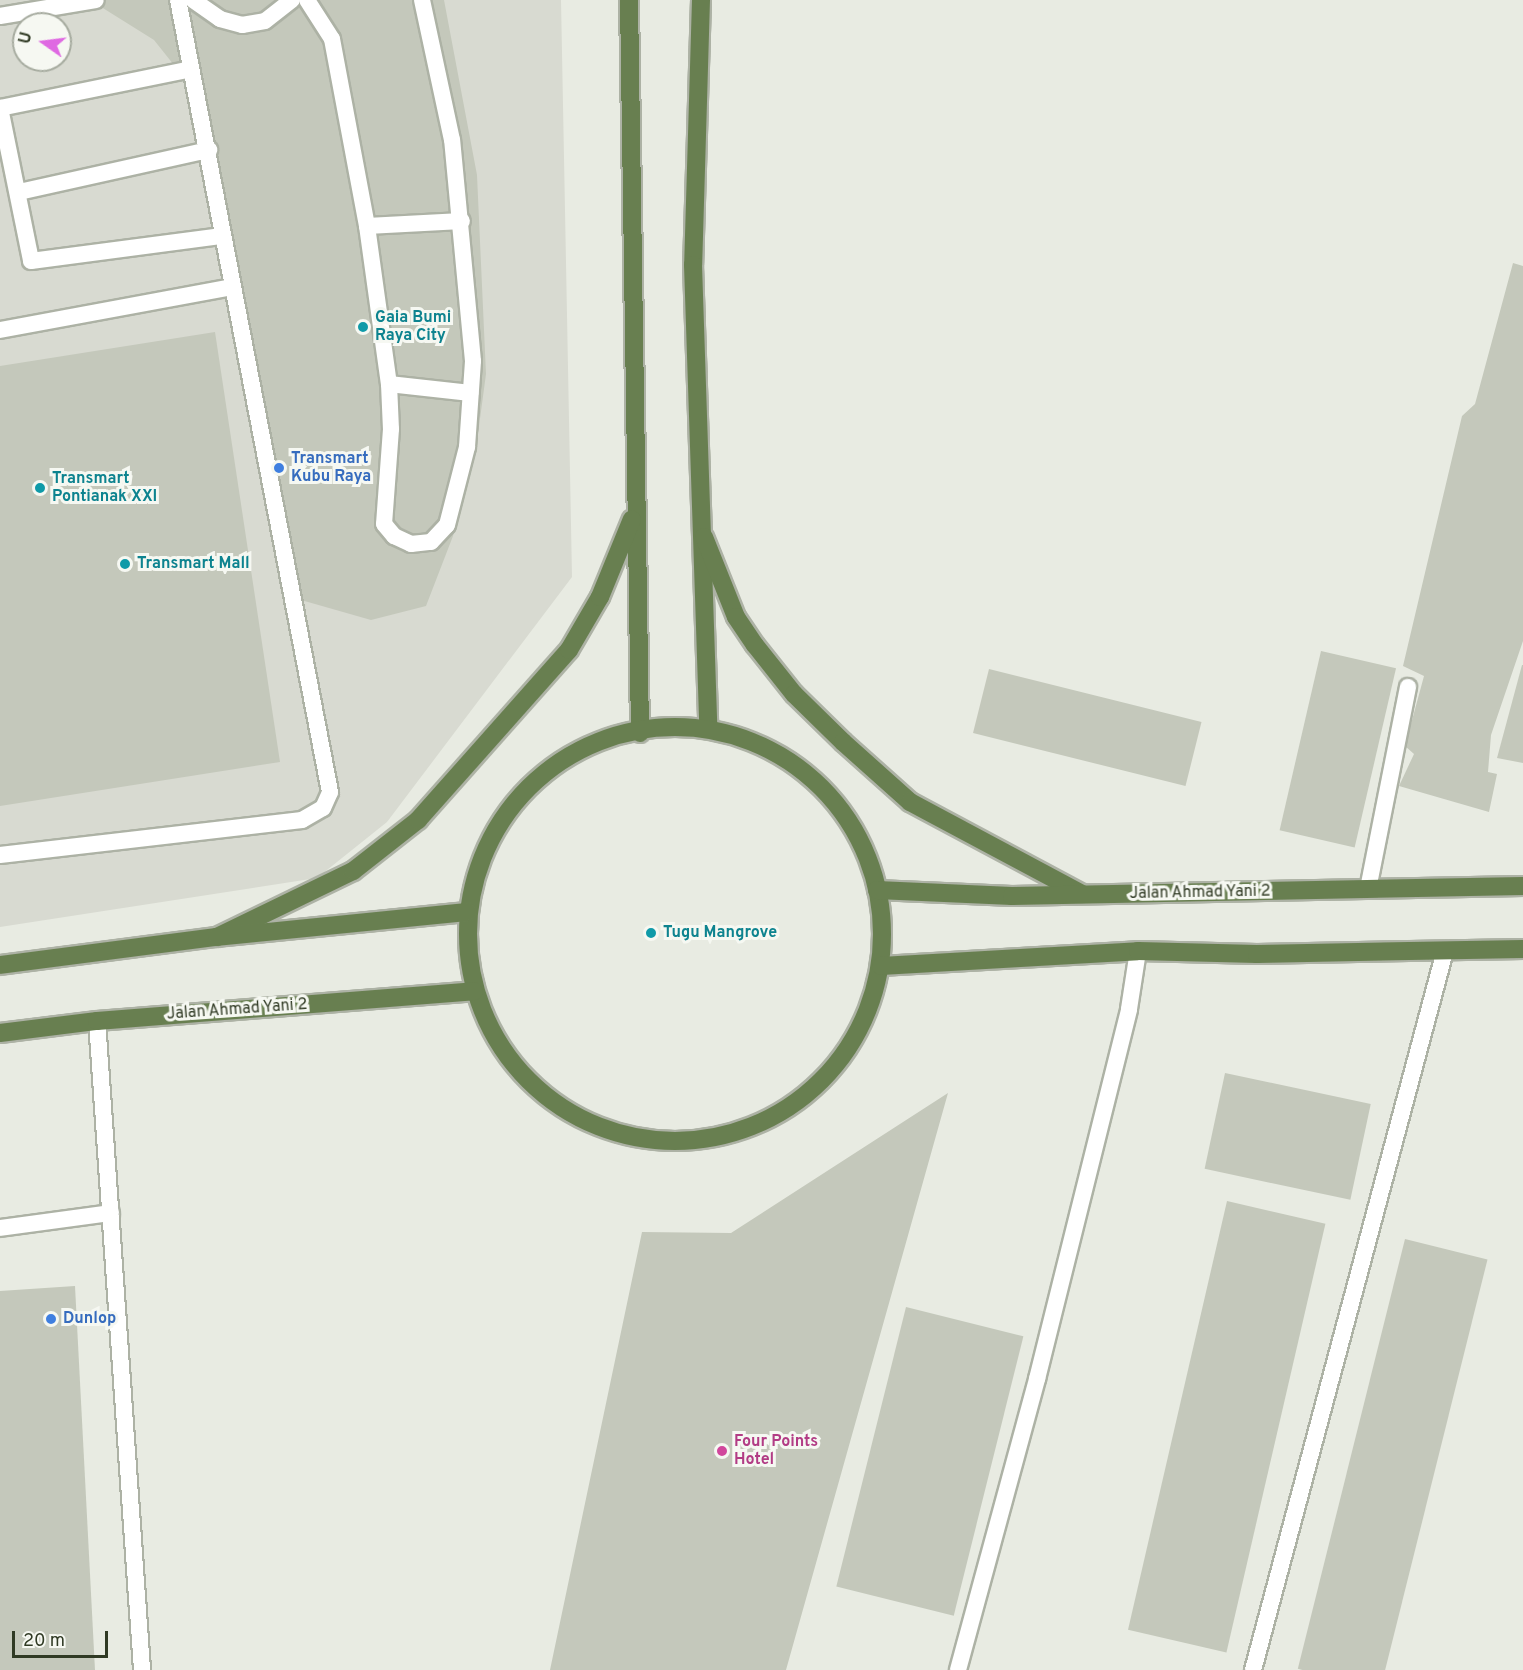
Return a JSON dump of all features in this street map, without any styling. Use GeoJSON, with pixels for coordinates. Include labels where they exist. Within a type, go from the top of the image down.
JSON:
{"type":"FeatureCollection","features":[{"type":"Feature","properties":{"kind":"highway"},"geometry":{"type":"LineString","coordinates":[[630,0],[636,296],[633,517],[641,617],[640,733]]}},
{"type":"Feature","properties":{"kind":"highway"},"geometry":{"type":"LineString","coordinates":[[701,0],[693,265],[699,525],[708,729]]}},
{"type":"Feature","properties":{"kind":"highway"},"geometry":{"type":"LineString","coordinates":[[217,937],[353,871],[418,820],[569,650],[600,597],[633,517]]}},
{"type":"Feature","properties":{"kind":"highway"},"geometry":{"type":"LineString","coordinates":[[699,525],[736,617],[794,694],[843,742],[910,802],[1083,895]]}},
{"type":"Feature","properties":{"kind":"highway"},"geometry":{"type":"LineString","coordinates":[[708,729],[758,740],[805,770],[844,810],[870,860],[883,914],[881,966],[867,1015],[841,1059],[812,1089],[762,1124],[713,1139],[662,1142],[612,1133],[566,1111],[526,1079],[507,1055],[474,991],[468,912],[478,868],[501,819],[537,777],[582,746],[640,733],[708,729]]}},
{"type":"Feature","properties":{"kind":"highway","name":"Jalan Ahmad Yani 2"},"geometry":{"type":"LineString","coordinates":[[877,890],[1083,895],[1523,886]]}},
{"type":"Feature","properties":{"kind":"highway"},"geometry":{"type":"LineString","coordinates":[[0,965],[217,937],[468,912]]}},
{"type":"Feature","properties":{"kind":"highway"},"geometry":{"type":"LineString","coordinates":[[881,966],[1138,951],[1523,949]]}},
{"type":"Feature","properties":{"kind":"highway","name":"Jalan Ahmad Yani 2"},"geometry":{"type":"LineString","coordinates":[[0,1033],[97,1021],[474,991]]}},
{"type":"Feature","properties":{"kind":"lane"},"geometry":{"type":"LineString","coordinates":[[0,16],[96,0]]}},
{"type":"Feature","properties":{"kind":"lane"},"geometry":{"type":"LineString","coordinates":[[0,855],[302,820],[323,808],[330,792],[325,756],[290,599],[222,236],[209,150],[178,0]]}},
{"type":"Feature","properties":{"kind":"lane"},"geometry":{"type":"LineString","coordinates":[[193,0],[220,19],[242,25],[265,21],[292,0]]}},
{"type":"Feature","properties":{"kind":"lane"},"geometry":{"type":"LineString","coordinates":[[307,0],[332,39],[367,226],[388,384],[391,429],[384,524],[394,536],[411,544],[431,542],[447,525],[467,447],[471,393],[462,221],[452,140],[422,0]]}},
{"type":"Feature","properties":{"kind":"lane"},"geometry":{"type":"LineString","coordinates":[[191,69],[0,108],[19,192],[31,261],[222,236]]}},
{"type":"Feature","properties":{"kind":"lane"},"geometry":{"type":"LineString","coordinates":[[19,192],[209,150]]}},
{"type":"Feature","properties":{"kind":"lane"},"geometry":{"type":"LineString","coordinates":[[367,226],[462,221]]}},
{"type":"Feature","properties":{"kind":"lane"},"geometry":{"type":"LineString","coordinates":[[0,330],[233,287]]}},
{"type":"Feature","properties":{"kind":"lane"},"geometry":{"type":"LineString","coordinates":[[388,384],[471,393]]}},
{"type":"Feature","properties":{"kind":"lane"},"geometry":{"type":"LineString","coordinates":[[1368,889],[1408,687]]}},
{"type":"Feature","properties":{"kind":"lane"},"geometry":{"type":"LineString","coordinates":[[958,1670],[1043,1356],[1129,1009],[1138,951]]}},
{"type":"Feature","properties":{"kind":"lane"},"geometry":{"type":"LineString","coordinates":[[1253,1670],[1445,951]]}},
{"type":"Feature","properties":{"kind":"lane"},"geometry":{"type":"LineString","coordinates":[[97,1021],[141,1670]]}},
{"type":"Feature","properties":{"kind":"lane"},"geometry":{"type":"LineString","coordinates":[[0,1228],[111,1213]]}},
{"type":"Feature","properties":{"kind":"shaded area"},"geometry":{"type":"Polygon","coordinates":[[[0,0],[561,0],[572,577],[387,822],[317,878],[0,927],[0,0]]]}},
{"type":"Feature","properties":{"kind":"building","name":"Gaia Bumi Raya City"},"geometry":{"type":"Polygon","coordinates":[[[90,0],[444,0],[477,175],[486,374],[477,441],[453,536],[426,606],[371,620],[294,598],[197,94],[154,40],[90,0]]]}},
{"type":"Feature","properties":{"kind":"building"},"geometry":{"type":"Polygon","coordinates":[[[1513,263],[1523,266],[1523,641],[1491,735],[1488,772],[1497,774],[1489,812],[1399,786],[1414,754],[1405,746],[1424,676],[1403,666],[1462,416],[1475,404],[1513,263]]]}},
{"type":"Feature","properties":{"kind":"building","name":"Transmart Mall"},"geometry":{"type":"Polygon","coordinates":[[[215,332],[280,762],[0,806],[0,366],[215,332]]]}},
{"type":"Feature","properties":{"kind":"building"},"geometry":{"type":"Polygon","coordinates":[[[1321,651],[1396,668],[1355,848],[1280,830],[1321,651]]]}},
{"type":"Feature","properties":{"kind":"building"},"geometry":{"type":"Polygon","coordinates":[[[1523,665],[1523,763],[1497,758],[1523,665]]]}},
{"type":"Feature","properties":{"kind":"building"},"geometry":{"type":"Polygon","coordinates":[[[989,669],[1201,722],[1186,786],[973,733],[989,669]]]}},
{"type":"Feature","properties":{"kind":"building"},"geometry":{"type":"Polygon","coordinates":[[[1225,1073],[1371,1104],[1350,1200],[1205,1169],[1225,1073]]]}},
{"type":"Feature","properties":{"kind":"building","name":"Four Points Hotel"},"geometry":{"type":"Polygon","coordinates":[[[948,1093],[786,1670],[550,1670],[642,1232],[731,1233],[948,1093]]]}},
{"type":"Feature","properties":{"kind":"building"},"geometry":{"type":"Polygon","coordinates":[[[1227,1201],[1325,1224],[1226,1652],[1128,1630],[1227,1201]]]}},
{"type":"Feature","properties":{"kind":"building"},"geometry":{"type":"Polygon","coordinates":[[[1405,1239],[1487,1260],[1385,1670],[1298,1669],[1405,1239]]]}},
{"type":"Feature","properties":{"kind":"building"},"geometry":{"type":"Polygon","coordinates":[[[75,1286],[95,1670],[0,1670],[0,1291],[75,1286]]]}},
{"type":"Feature","properties":{"kind":"building"},"geometry":{"type":"Polygon","coordinates":[[[906,1307],[1023,1336],[954,1616],[836,1586],[906,1307]]]}},
{"type":"Feature","properties":{"kind":"place","name":"Gaia Bumi Raya City"},"geometry":{"type":"Point","coordinates":[363,327]}},
{"type":"Feature","properties":{"kind":"place","name":"Transmart Kubu Raya"},"geometry":{"type":"Point","coordinates":[279,468]}},
{"type":"Feature","properties":{"kind":"place","name":"Transmart Pontianak XXI"},"geometry":{"type":"Point","coordinates":[40,488]}},
{"type":"Feature","properties":{"kind":"place","name":"Transmart Mall"},"geometry":{"type":"Point","coordinates":[125,564]}},
{"type":"Feature","properties":{"kind":"place","name":"Tugu Mangrove"},"geometry":{"type":"Point","coordinates":[651,933]}},
{"type":"Feature","properties":{"kind":"place","name":"Dunlop"},"geometry":{"type":"Point","coordinates":[51,1319]}},
{"type":"Feature","properties":{"kind":"place","name":"Four Points Hotel"},"geometry":{"type":"Point","coordinates":[722,1451]}}]}
